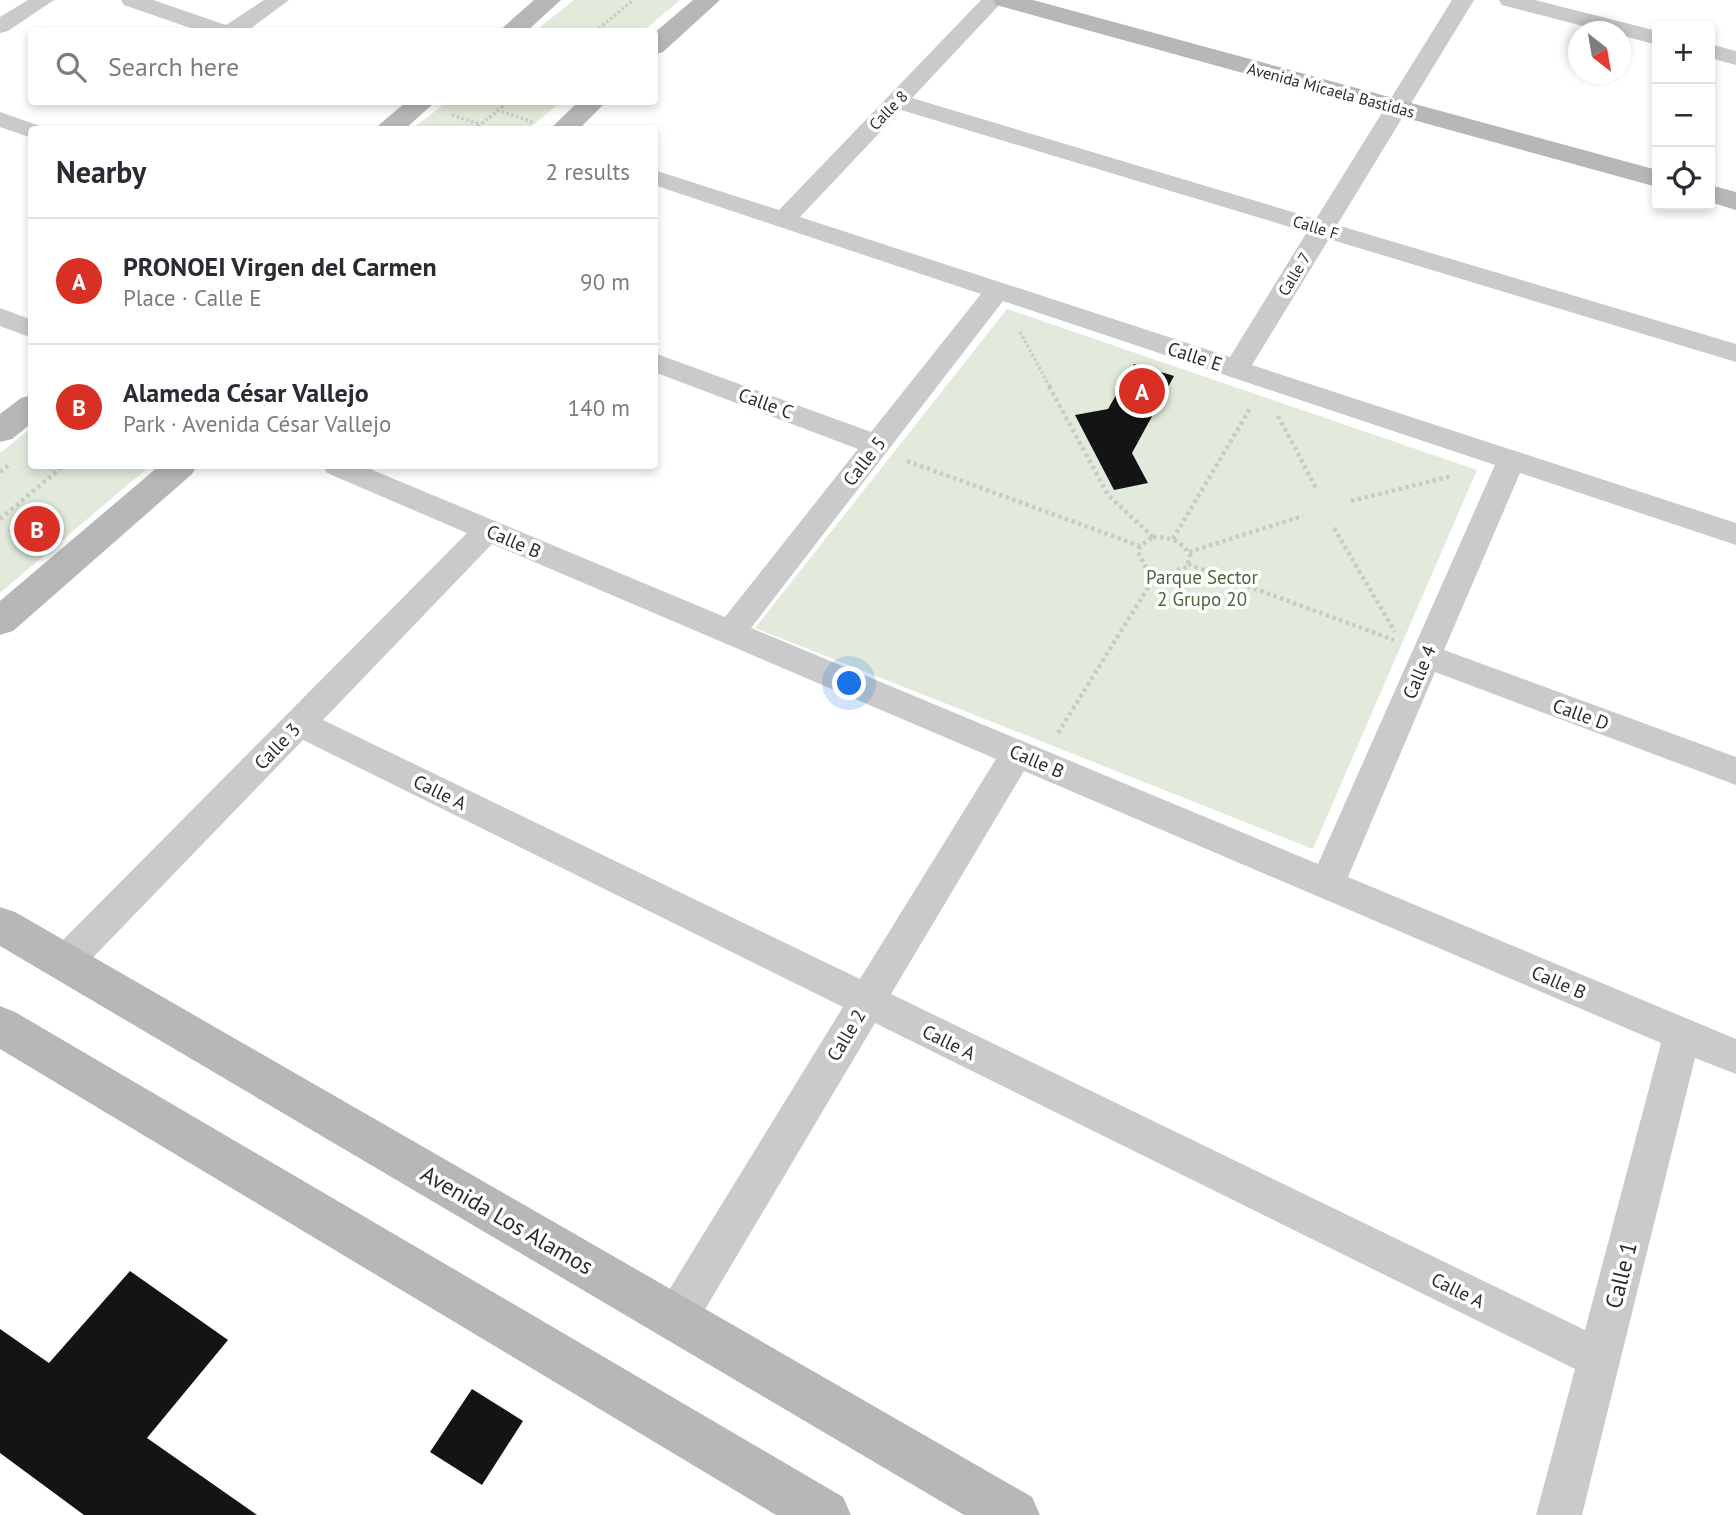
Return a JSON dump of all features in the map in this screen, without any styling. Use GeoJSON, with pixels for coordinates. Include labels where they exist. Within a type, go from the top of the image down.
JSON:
{"type":"FeatureCollection","features":[{"type":"Feature","properties":{"kind":"street"},"geometry":{"type":"LineString","coordinates":[[0,26],[43,0]]}},
{"type":"Feature","properties":{"kind":"street"},"geometry":{"type":"LineString","coordinates":[[132,0],[213,28]]}},
{"type":"Feature","properties":{"kind":"street"},"geometry":{"type":"LineString","coordinates":[[237,28],[278,0]]}},
{"type":"Feature","properties":{"kind":"street"},"geometry":{"type":"LineString","coordinates":[[515,28],[549,0]]}},
{"type":"Feature","properties":{"kind":"street"},"geometry":{"type":"LineString","coordinates":[[658,44],[708,0]]}},
{"type":"Feature","properties":{"kind":"street","name":"Calle 8"},"geometry":{"type":"LineString","coordinates":[[783,219],[993,0]]}},
{"type":"Feature","properties":{"kind":"street","name":"Avenida Micaela Bastidas"},"geometry":{"type":"LineString","coordinates":[[1005,0],[1402,98],[1652,156]]}},
{"type":"Feature","properties":{"kind":"street","name":"Avenida Micaela Bastidas"},"geometry":{"type":"LineString","coordinates":[[1081,0],[1652,177]]}},
{"type":"Feature","properties":{"kind":"street"},"geometry":{"type":"LineString","coordinates":[[1402,98],[1463,0]]}},
{"type":"Feature","properties":{"kind":"street"},"geometry":{"type":"LineString","coordinates":[[1510,0],[1652,37]]}},
{"type":"Feature","properties":{"kind":"street"},"geometry":{"type":"LineString","coordinates":[[1715,52],[1736,58]]}},
{"type":"Feature","properties":{"kind":"street","name":"Calle 7"},"geometry":{"type":"LineString","coordinates":[[1236,369],[1402,98]]}},
{"type":"Feature","properties":{"kind":"street","name":"Calle F"},"geometry":{"type":"LineString","coordinates":[[897,101],[1736,352]]}},
{"type":"Feature","properties":{"kind":"street"},"geometry":{"type":"LineString","coordinates":[[391,126],[418,105]]}},
{"type":"Feature","properties":{"kind":"street"},"geometry":{"type":"LineString","coordinates":[[553,126],[588,105]]}},
{"type":"Feature","properties":{"kind":"street"},"geometry":{"type":"LineString","coordinates":[[0,119],[28,130]]}},
{"type":"Feature","properties":{"kind":"street"},"geometry":{"type":"LineString","coordinates":[[1715,172],[1736,178]]}},
{"type":"Feature","properties":{"kind":"street","name":"Calle E"},"geometry":{"type":"LineString","coordinates":[[658,178],[1236,369],[1263,388],[1511,460],[1736,534]]}},
{"type":"Feature","properties":{"kind":"street"},"geometry":{"type":"LineString","coordinates":[[1715,195],[1736,201]]}},
{"type":"Feature","properties":{"kind":"street","name":"Calle 5"},"geometry":{"type":"LineString","coordinates":[[730,632],[998,290]]}},
{"type":"Feature","properties":{"kind":"street"},"geometry":{"type":"LineString","coordinates":[[0,316],[28,328]]}},
{"type":"Feature","properties":{"kind":"street","name":"Calle C"},"geometry":{"type":"LineString","coordinates":[[658,364],[875,447]]}},
{"type":"Feature","properties":{"kind":"street"},"geometry":{"type":"LineString","coordinates":[[0,431],[28,409]]}},
{"type":"Feature","properties":{"kind":"street","name":"Calle 4"},"geometry":{"type":"LineString","coordinates":[[1327,884],[1511,460]]}},
{"type":"Feature","properties":{"kind":"street"},"geometry":{"type":"LineString","coordinates":[[0,621],[177,469]]}},
{"type":"Feature","properties":{"kind":"street","name":"Calle B"},"geometry":{"type":"LineString","coordinates":[[344,469],[1736,1057]]}},
{"type":"Feature","properties":{"kind":"street","name":"Calle 3"},"geometry":{"type":"LineString","coordinates":[[65,962],[488,530]]}},
{"type":"Feature","properties":{"kind":"street","name":"Calle D"},"geometry":{"type":"LineString","coordinates":[[1426,656],[1736,771]]}},
{"type":"Feature","properties":{"kind":"street","name":"Calle A"},"geometry":{"type":"LineString","coordinates":[[299,723],[1600,1359]]}},
{"type":"Feature","properties":{"kind":"street","name":"Calle 2"},"geometry":{"type":"LineString","coordinates":[[676,1318],[867,1001],[1028,758]]}},
{"type":"Feature","properties":{"kind":"street","name":"Avenida Los Alamos"},"geometry":{"type":"LineString","coordinates":[[0,925],[1014,1515]]}},
{"type":"Feature","properties":{"kind":"street"},"geometry":{"type":"LineString","coordinates":[[0,1026],[825,1515]]}},
{"type":"Feature","properties":{"kind":"street","name":"Calle 1"},"geometry":{"type":"LineString","coordinates":[[1559,1515],[1682,1034]]}},
{"type":"Feature","properties":{"kind":"path"},"geometry":{"type":"LineString","coordinates":[[599,28],[634,0]]}},
{"type":"Feature","properties":{"kind":"path"},"geometry":{"type":"LineString","coordinates":[[479,126],[504,105]]}},
{"type":"Feature","properties":{"kind":"path"},"geometry":{"type":"LineString","coordinates":[[497,110],[548,126]]}},
{"type":"Feature","properties":{"kind":"path"},"geometry":{"type":"LineString","coordinates":[[998,290],[1108,495],[1154,538]]}},
{"type":"Feature","properties":{"kind":"path"},"geometry":{"type":"LineString","coordinates":[[1173,539],[1263,388]]}},
{"type":"Feature","properties":{"kind":"path"},"geometry":{"type":"LineString","coordinates":[[1263,388],[1317,490]]}},
{"type":"Feature","properties":{"kind":"path"},"geometry":{"type":"LineString","coordinates":[[875,447],[1140,546]]}},
{"type":"Feature","properties":{"kind":"path"},"geometry":{"type":"LineString","coordinates":[[1350,501],[1511,460]]}},
{"type":"Feature","properties":{"kind":"path"},"geometry":{"type":"LineString","coordinates":[[0,519],[59,469]]}},
{"type":"Feature","properties":{"kind":"path"},"geometry":{"type":"LineString","coordinates":[[1189,552],[1303,516]]}},
{"type":"Feature","properties":{"kind":"path"},"geometry":{"type":"LineString","coordinates":[[1188,564],[1400,642],[1334,528]]}},
{"type":"Feature","properties":{"kind":"path"},"geometry":{"type":"LineString","coordinates":[[1154,538],[1173,539],[1183,544],[1189,552],[1188,564],[1174,574],[1148,570],[1139,558],[1140,546],[1154,538]]}},
{"type":"Feature","properties":{"kind":"path"},"geometry":{"type":"LineString","coordinates":[[1028,758],[1157,573]]}},
{"type":"Feature","properties":{"kind":"green space"},"geometry":{"type":"Polygon","coordinates":[[[574,0],[680,0],[647,28],[539,28],[574,0]]]}},
{"type":"Feature","properties":{"kind":"green space"},"geometry":{"type":"Polygon","coordinates":[[[443,105],[557,105],[532,126],[416,126],[443,105]]]}},
{"type":"Feature","properties":{"kind":"green space","name":"Parque Sector 2 Grupo 20"},"geometry":{"type":"Polygon","coordinates":[[[1007,309],[1477,470],[1313,849],[755,628],[1007,309]]]}},
{"type":"Feature","properties":{"kind":"green space"},"geometry":{"type":"Polygon","coordinates":[[[28,430],[28,469],[146,469],[0,593],[0,453],[28,430]]]}},
{"type":"Feature","properties":{"kind":"building"},"geometry":{"type":"Polygon","coordinates":[[[1134,364],[1174,376],[1132,453],[1148,483],[1114,490],[1075,415],[1108,409],[1134,364]]]}},
{"type":"Feature","properties":{"kind":"building"},"geometry":{"type":"Polygon","coordinates":[[[130,1271],[228,1340],[147,1438],[257,1515],[84,1515],[0,1453],[0,1329],[49,1363],[130,1271]]]}},
{"type":"Feature","properties":{"kind":"building"},"geometry":{"type":"Polygon","coordinates":[[[472,1389],[523,1421],[482,1485],[430,1452],[472,1389]]]}},
{"type":"Feature","properties":{"kind":"place","name":"PRONOEI Virgen del Carmen"},"geometry":{"type":"Point","coordinates":[1142,391]}},
{"type":"Feature","properties":{"kind":"place","name":"Alameda César Vallejo"},"geometry":{"type":"Point","coordinates":[37,529]}}]}
